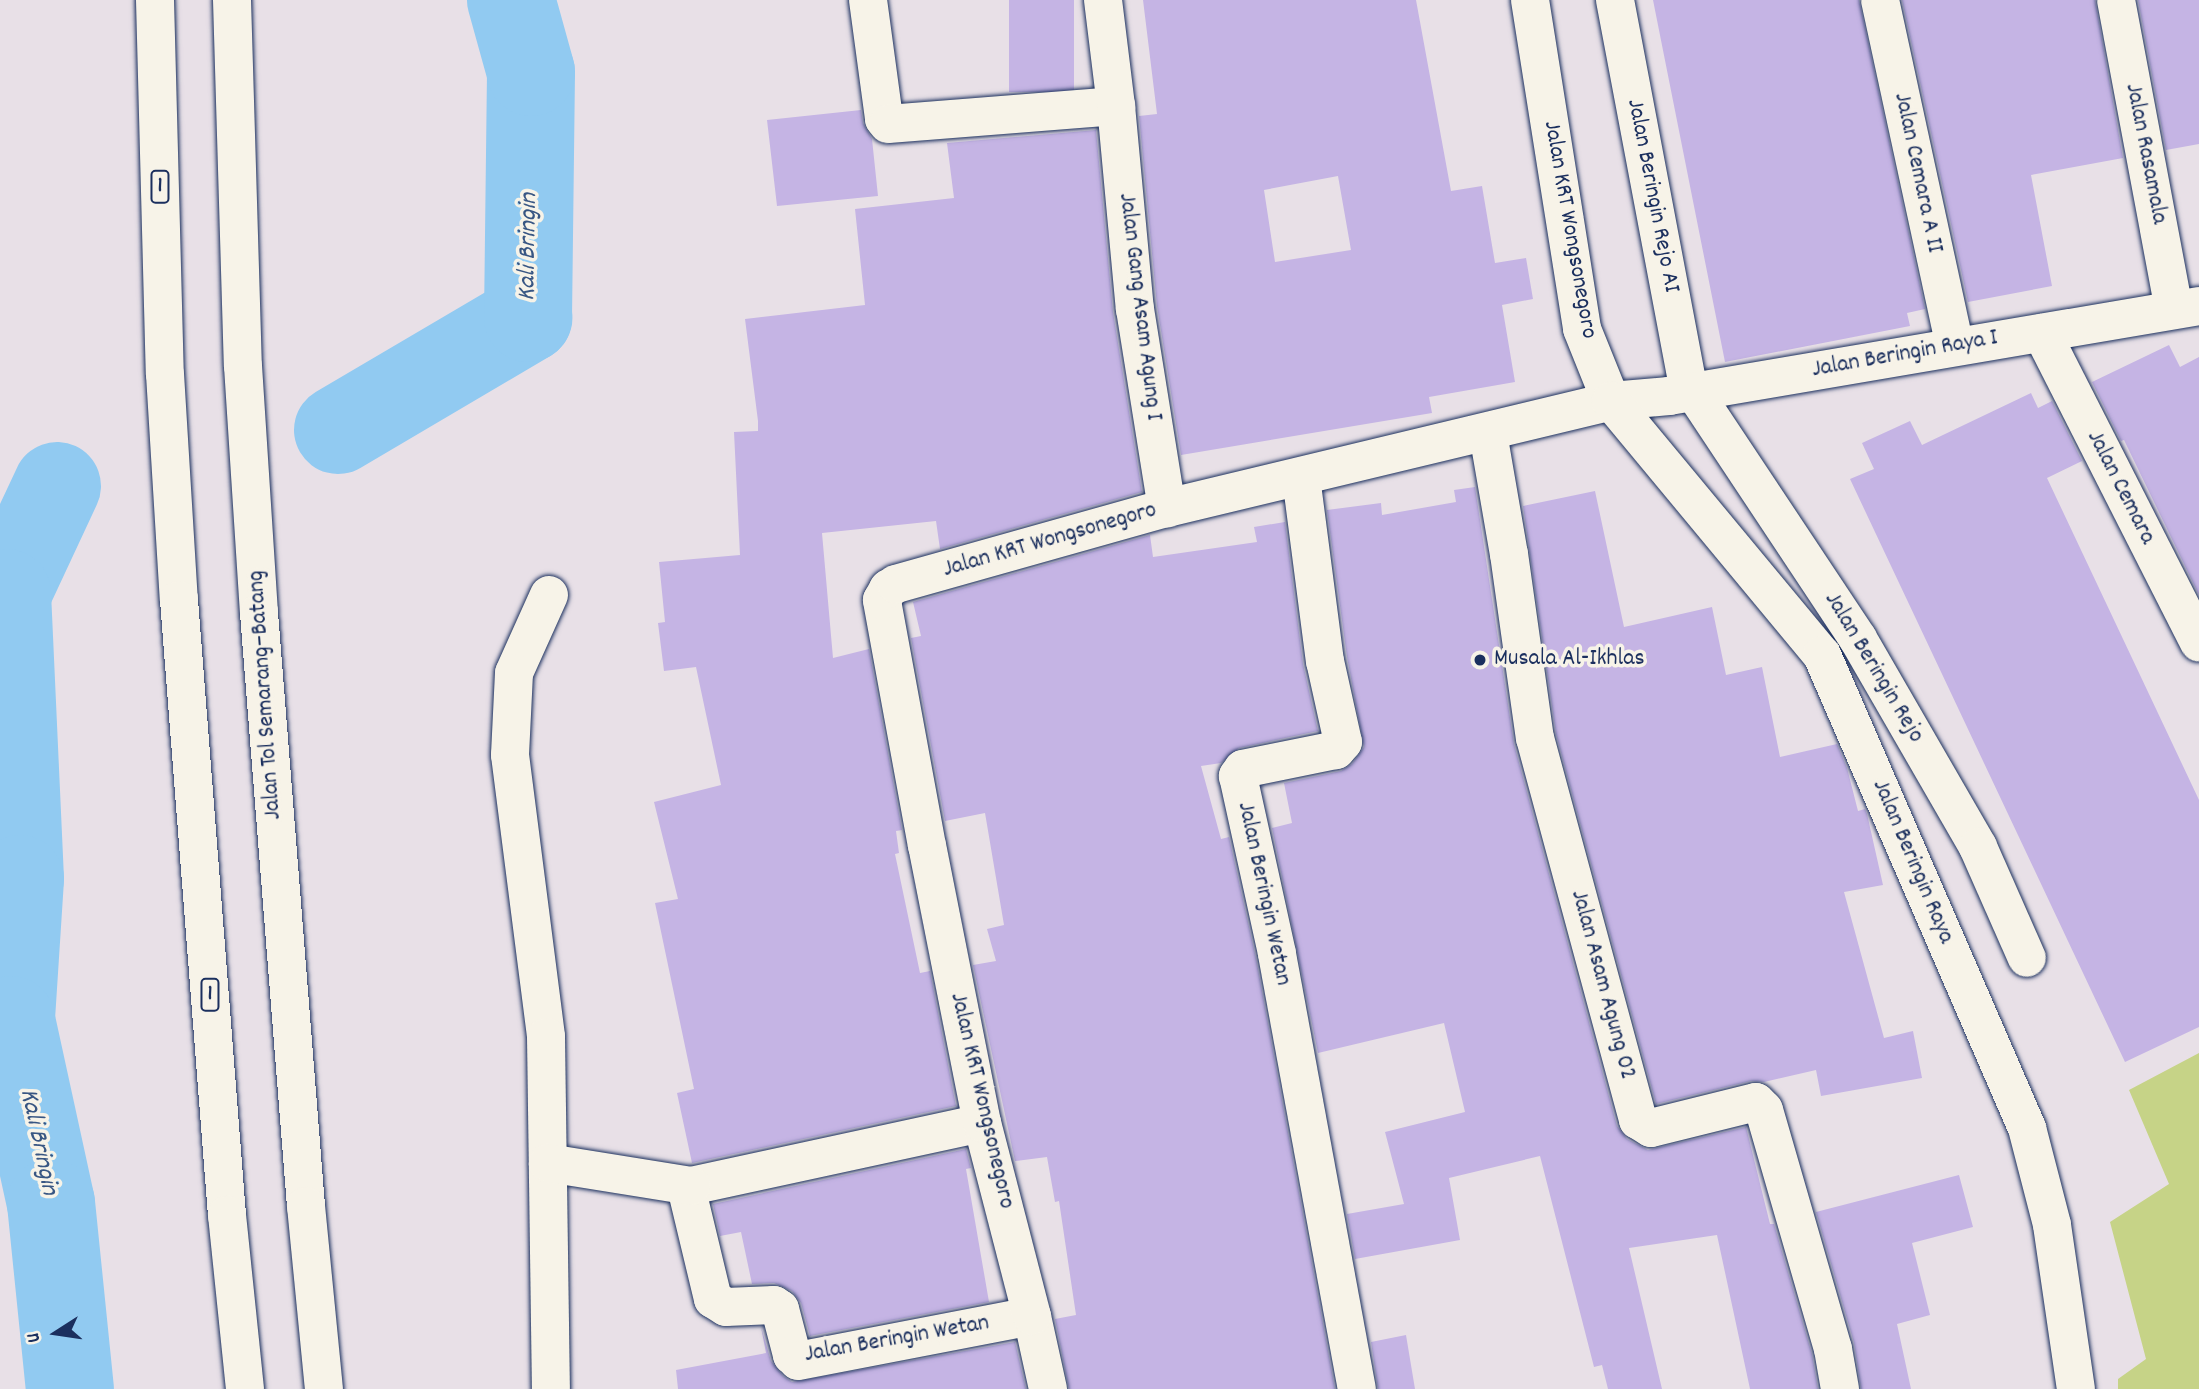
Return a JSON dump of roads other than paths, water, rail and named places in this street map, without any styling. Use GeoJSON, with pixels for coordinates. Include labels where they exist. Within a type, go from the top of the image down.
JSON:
{"type":"FeatureCollection","features":[{"type":"Feature","properties":{"kind":"main road","name":"1"},"geometry":{"type":"LineString","coordinates":[[155,0],[165,374],[179,600],[226,1215],[245,1389]]}},
{"type":"Feature","properties":{"kind":"main road","name":"Jalan Tol Semarang–Batang"},"geometry":{"type":"LineString","coordinates":[[232,0],[243,366],[259,613],[306,1206],[324,1389]]}},
{"type":"Feature","properties":{"kind":"main road"},"geometry":{"type":"LineString","coordinates":[[868,0],[884,119],[888,124],[1116,106]]}},
{"type":"Feature","properties":{"kind":"main road","name":"Jalan Gang Asam Agung I"},"geometry":{"type":"LineString","coordinates":[[1103,0],[1135,309],[1167,508]]}},
{"type":"Feature","properties":{"kind":"main road","name":"Jalan KRT Wongsonegoro"},"geometry":{"type":"LineString","coordinates":[[1048,1389],[982,1123],[882,600],[896,584],[1167,508],[1488,433],[1611,401],[1582,328],[1530,0]]}},
{"type":"Feature","properties":{"kind":"main road","name":"Jalan Beringin Rejo AI"},"geometry":{"type":"LineString","coordinates":[[1615,0],[1691,392]]}},
{"type":"Feature","properties":{"kind":"main road","name":"Jalan Cemara A II"},"geometry":{"type":"LineString","coordinates":[[1880,0],[1955,346]]}},
{"type":"Feature","properties":{"kind":"main road","name":"Jalan Rasamala"},"geometry":{"type":"LineString","coordinates":[[2116,0],[2186,307]]}},
{"type":"Feature","properties":{"kind":"main road","name":"Jalan Beringin Raya I"},"geometry":{"type":"LineString","coordinates":[[1611,401],[1691,392],[2186,307]]}},
{"type":"Feature","properties":{"kind":"main road","name":"Jalan Cemara"},"geometry":{"type":"LineString","coordinates":[[2042,333],[2199,643]]}},
{"type":"Feature","properties":{"kind":"main road","name":"Jalan Beringin Rejo"},"geometry":{"type":"LineString","coordinates":[[1691,392],[1858,639],[1978,847],[2027,958]]}},
{"type":"Feature","properties":{"kind":"main road","name":"Jalan Beringin Raya"},"geometry":{"type":"LineString","coordinates":[[1611,401],[1822,655],[2027,1128],[2052,1225],[2076,1389]]}},
{"type":"Feature","properties":{"kind":"main road","name":"Jalan Asam Agung 02"},"geometry":{"type":"LineString","coordinates":[[1488,433],[1509,554],[1535,738],[1638,1120],[1651,1128],[1756,1102],[1764,1110],[1833,1349],[1840,1389]]}},
{"type":"Feature","properties":{"kind":"main road","name":"Jalan Beringin Wetan"},"geometry":{"type":"LineString","coordinates":[[1301,477],[1325,661],[1343,742],[1336,750],[1243,769],[1238,776],[1277,954],[1357,1389]]}},
{"type":"Feature","properties":{"kind":"main road"},"geometry":{"type":"LineString","coordinates":[[549,595],[514,673],[510,755],[545,1037],[551,1389]]}},
{"type":"Feature","properties":{"kind":"main road"},"geometry":{"type":"LineString","coordinates":[[548,1163],[691,1186],[982,1123]]}},
{"type":"Feature","properties":{"kind":"main road","name":"Jalan Beringin Wetan"},"geometry":{"type":"LineString","coordinates":[[691,1186],[688,1195],[713,1298],[726,1307],[774,1305],[780,1309],[792,1355],[798,1361],[1032,1316]]}},
{"type":"Feature","properties":{"kind":"waterway","name":"Kali Bringin"},"geometry":{"type":"LineString","coordinates":[[338,430],[528,318],[531,72],[511,0]]}},
{"type":"Feature","properties":{"kind":"waterway","name":"Kali Bringin"},"geometry":{"type":"LineString","coordinates":[[57,486],[7,593],[20,879],[11,1020],[51,1203],[70,1389]]}},
{"type":"Feature","properties":{"kind":"place","name":"Musala Al-Ikhlas"},"geometry":{"type":"Point","coordinates":[1480,660]}}]}
